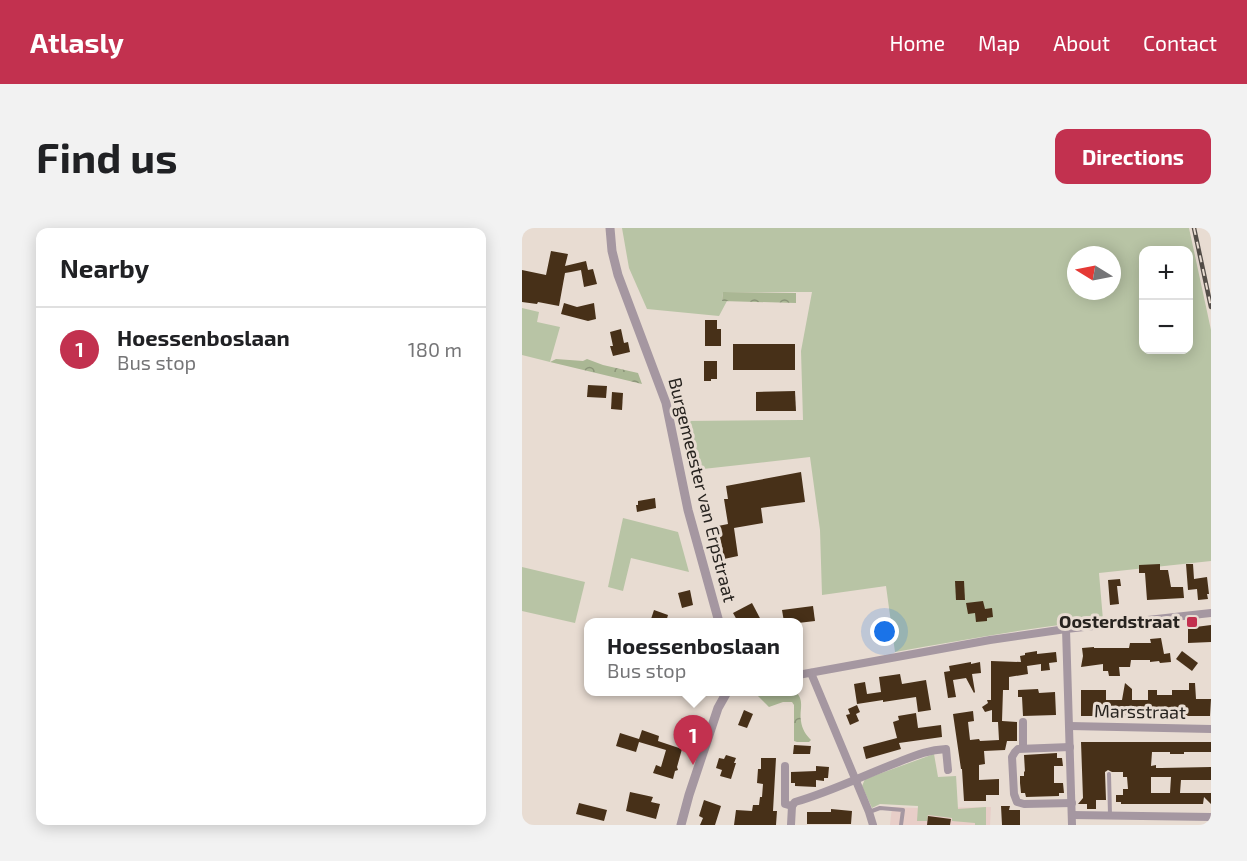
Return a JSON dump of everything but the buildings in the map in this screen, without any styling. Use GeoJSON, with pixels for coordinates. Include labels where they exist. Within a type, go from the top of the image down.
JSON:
{"type":"FeatureCollection","features":[{"type":"Feature","properties":{"kind":"street","name":"Burgemeester van Erpstraat"},"geometry":{"type":"LineString","coordinates":[[610,228],[612,251],[618,275],[666,403],[688,510],[718,618]]}},
{"type":"Feature","properties":{"kind":"street"},"geometry":{"type":"LineString","coordinates":[[803,674],[990,640],[1211,613]]}},
{"type":"Feature","properties":{"kind":"street"},"geometry":{"type":"LineString","coordinates":[[1066,629],[1072,825]]}},
{"type":"Feature","properties":{"kind":"street"},"geometry":{"type":"LineString","coordinates":[[811,673],[873,825]]}},
{"type":"Feature","properties":{"kind":"street"},"geometry":{"type":"LineString","coordinates":[[681,825],[718,708],[725,696]]}},
{"type":"Feature","properties":{"kind":"street"},"geometry":{"type":"LineString","coordinates":[[1023,722],[1023,748]]}},
{"type":"Feature","properties":{"kind":"street","name":"Marsstraat"},"geometry":{"type":"LineString","coordinates":[[1070,726],[1211,729]]}},
{"type":"Feature","properties":{"kind":"street"},"geometry":{"type":"LineString","coordinates":[[1070,747],[1023,748],[1018,749],[1012,757],[1014,794],[1017,802],[1024,804],[1072,802]]}},
{"type":"Feature","properties":{"kind":"street"},"geometry":{"type":"LineString","coordinates":[[791,825],[792,806],[795,802],[930,750],[946,749],[948,770]]}},
{"type":"Feature","properties":{"kind":"street"},"geometry":{"type":"LineString","coordinates":[[785,766],[785,804],[792,806]]}},
{"type":"Feature","properties":{"kind":"street"},"geometry":{"type":"LineString","coordinates":[[1072,815],[1211,817]]}},
{"type":"Feature","properties":{"kind":"lane"},"geometry":{"type":"LineString","coordinates":[[1109,774],[1110,816]]}},
{"type":"Feature","properties":{"kind":"lane"},"geometry":{"type":"LineString","coordinates":[[869,812],[880,808],[903,810],[901,825]]}},
{"type":"Feature","properties":{"kind":"shaded area"},"geometry":{"type":"Polygon","coordinates":[[[892,807],[991,807],[990,825],[890,825],[892,807]]]}},
{"type":"Feature","properties":{"kind":"green space"},"geometry":{"type":"Polygon","coordinates":[[[622,228],[1189,228],[1193,246],[1139,246],[1139,354],[1193,354],[1193,247],[1211,330],[1211,561],[1099,573],[1103,620],[1025,630],[895,652],[886,586],[822,595],[820,530],[810,457],[694,470],[691,444],[684,421],[803,420],[801,351],[812,292],[723,292],[722,301],[727,301],[719,316],[647,309],[629,268],[622,228]]]}},
{"type":"Feature","properties":{"kind":"green space"},"geometry":{"type":"Polygon","coordinates":[[[723,292],[796,293],[796,303],[722,301],[723,292]]]}},
{"type":"Feature","properties":{"kind":"green space"},"geometry":{"type":"Polygon","coordinates":[[[522,308],[539,312],[537,322],[560,327],[550,362],[522,355],[522,308]]]}},
{"type":"Feature","properties":{"kind":"green space"},"geometry":{"type":"Polygon","coordinates":[[[556,359],[583,361],[587,359],[638,373],[642,384],[550,362],[556,359]]]}},
{"type":"Feature","properties":{"kind":"green space"},"geometry":{"type":"Polygon","coordinates":[[[623,518],[678,532],[689,572],[631,558],[623,591],[608,587],[623,518]]]}},
{"type":"Feature","properties":{"kind":"green space"},"geometry":{"type":"Polygon","coordinates":[[[522,567],[585,582],[575,623],[522,611],[522,567]]]}},
{"type":"Feature","properties":{"kind":"green space"},"geometry":{"type":"Polygon","coordinates":[[[758,696],[799,696],[802,727],[811,740],[809,742],[794,741],[794,705],[792,702],[783,702],[769,707],[758,696]]]}},
{"type":"Feature","properties":{"kind":"green space"},"geometry":{"type":"Polygon","coordinates":[[[934,754],[938,777],[956,775],[958,809],[986,807],[986,825],[975,825],[975,823],[952,821],[952,818],[928,815],[927,821],[917,821],[918,806],[880,804],[872,808],[862,786],[865,779],[934,754]]]}},
{"type":"Feature","properties":{"kind":"railway"},"geometry":{"type":"LineString","coordinates":[[1194,228],[1211,307]]}},
{"type":"Feature","properties":{"kind":"place","name":"Oosterdstraat"},"geometry":{"type":"Point","coordinates":[1192,622]}},
{"type":"Feature","properties":{"kind":"place","name":"Hoessenboslaan"},"geometry":{"type":"Point","coordinates":[693,765]}}]}
